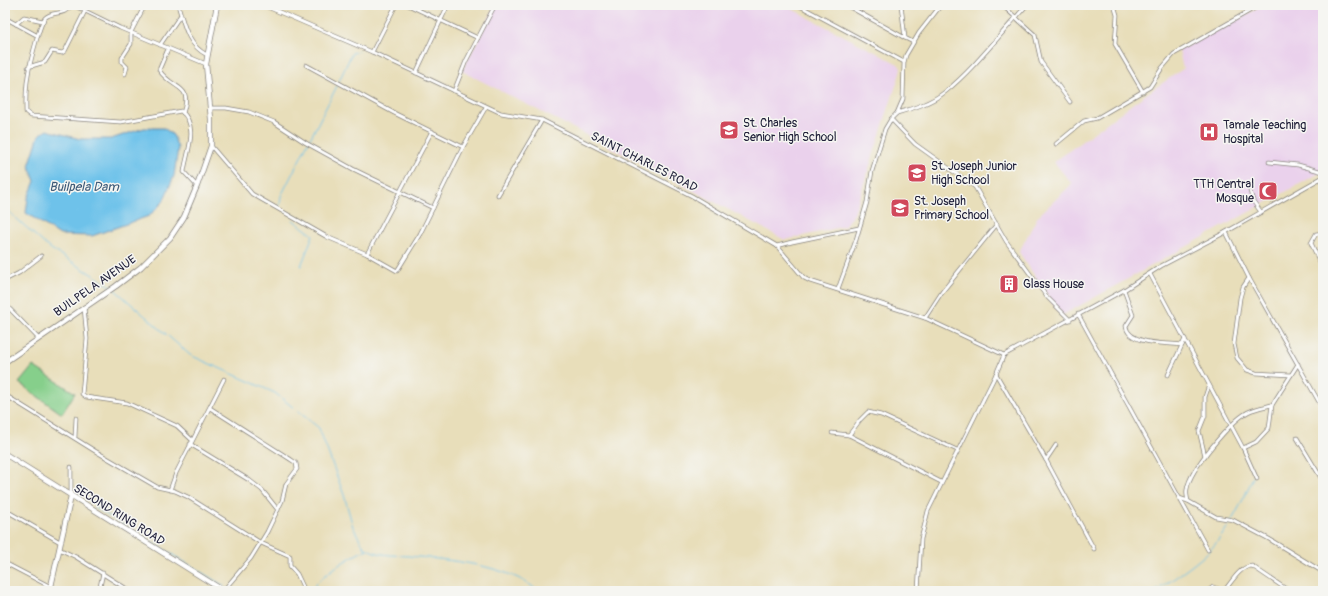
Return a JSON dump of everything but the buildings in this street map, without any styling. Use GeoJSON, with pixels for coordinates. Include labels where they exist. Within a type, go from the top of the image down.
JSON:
{"type":"FeatureCollection","features":[{"type":"Feature","properties":{"kind":"street"},"geometry":{"type":"LineString","coordinates":[[197,186],[184,172],[191,143],[190,128],[183,113],[176,110],[153,117],[121,122],[31,116],[26,112],[28,67],[43,21],[50,15],[67,11],[73,5],[168,49],[206,64]]}},
{"type":"Feature","properties":{"kind":"street"},"geometry":{"type":"LineString","coordinates":[[125,74],[126,67],[122,60],[131,44],[131,32],[145,5]]}},
{"type":"Feature","properties":{"kind":"street"},"geometry":{"type":"LineString","coordinates":[[178,5],[180,16],[191,42],[199,51],[207,55]]}},
{"type":"Feature","properties":{"kind":"street","name":"BUILPELA AVENUE"},"geometry":{"type":"LineString","coordinates":[[5,362],[141,267],[174,232],[184,217],[211,146],[210,108],[206,64],[217,5]]}},
{"type":"Feature","properties":{"kind":"street","name":"SAINT CHARLES ROAD"},"geometry":{"type":"LineString","coordinates":[[263,5],[269,6],[372,52],[501,113],[542,120],[692,196],[777,246],[804,278],[925,318],[1004,355]]}},
{"type":"Feature","properties":{"kind":"street"},"geometry":{"type":"LineString","coordinates":[[372,52],[396,5]]}},
{"type":"Feature","properties":{"kind":"street"},"geometry":{"type":"LineString","coordinates":[[408,5],[478,38]]}},
{"type":"Feature","properties":{"kind":"street"},"geometry":{"type":"LineString","coordinates":[[416,73],[448,5]]}},
{"type":"Feature","properties":{"kind":"street"},"geometry":{"type":"LineString","coordinates":[[454,91],[466,61],[495,5]]}},
{"type":"Feature","properties":{"kind":"street"},"geometry":{"type":"LineString","coordinates":[[798,5],[904,62]]}},
{"type":"Feature","properties":{"kind":"street"},"geometry":{"type":"LineString","coordinates":[[846,5],[913,42]]}},
{"type":"Feature","properties":{"kind":"street"},"geometry":{"type":"LineString","coordinates":[[901,5],[905,38]]}},
{"type":"Feature","properties":{"kind":"street"},"geometry":{"type":"LineString","coordinates":[[897,113],[904,91],[904,62],[913,42],[941,5]]}},
{"type":"Feature","properties":{"kind":"street"},"geometry":{"type":"LineString","coordinates":[[1002,5],[1035,35],[1041,62],[1070,102]]}},
{"type":"Feature","properties":{"kind":"street"},"geometry":{"type":"LineString","coordinates":[[838,289],[867,202],[872,170],[891,118],[897,113],[920,106],[944,93],[1027,5]]}},
{"type":"Feature","properties":{"kind":"street"},"geometry":{"type":"LineString","coordinates":[[1114,5],[1117,15],[1115,44],[1142,92]]}},
{"type":"Feature","properties":{"kind":"street"},"geometry":{"type":"LineString","coordinates":[[1056,144],[1084,121],[1094,120],[1150,87],[1162,68],[1174,54],[1260,5]]}},
{"type":"Feature","properties":{"kind":"street"},"geometry":{"type":"LineString","coordinates":[[28,67],[45,62],[52,51],[62,53],[65,51],[85,11]]}},
{"type":"Feature","properties":{"kind":"street"},"geometry":{"type":"LineString","coordinates":[[160,45],[180,16]]}},
{"type":"Feature","properties":{"kind":"street"},"geometry":{"type":"LineString","coordinates":[[16,24],[24,17],[43,21]]}},
{"type":"Feature","properties":{"kind":"street"},"geometry":{"type":"LineString","coordinates":[[5,18],[38,36]]}},
{"type":"Feature","properties":{"kind":"street"},"geometry":{"type":"LineString","coordinates":[[168,49],[159,69],[166,79],[187,96],[183,113]]}},
{"type":"Feature","properties":{"kind":"street"},"geometry":{"type":"LineString","coordinates":[[306,65],[339,81],[394,113],[463,147]]}},
{"type":"Feature","properties":{"kind":"street"},"geometry":{"type":"LineString","coordinates":[[211,146],[252,194],[328,238],[367,254],[399,270],[486,106]]}},
{"type":"Feature","properties":{"kind":"street"},"geometry":{"type":"LineString","coordinates":[[210,108],[226,108],[249,112],[274,122],[307,144],[433,208]]}},
{"type":"Feature","properties":{"kind":"street"},"geometry":{"type":"LineString","coordinates":[[891,118],[915,144],[975,187],[997,224],[1048,297],[1070,320]]}},
{"type":"Feature","properties":{"kind":"street"},"geometry":{"type":"LineString","coordinates":[[498,195],[542,120]]}},
{"type":"Feature","properties":{"kind":"street"},"geometry":{"type":"LineString","coordinates":[[367,254],[432,131]]}},
{"type":"Feature","properties":{"kind":"street"},"geometry":{"type":"LineString","coordinates":[[1269,162],[1298,166],[1323,172]]}},
{"type":"Feature","properties":{"kind":"street"},"geometry":{"type":"LineString","coordinates":[[918,591],[921,539],[928,511],[956,450],[996,374],[1004,355],[1124,290],[1323,177]]}},
{"type":"Feature","properties":{"kind":"street"},"geometry":{"type":"LineString","coordinates":[[1250,191],[1253,201],[1261,212]]}},
{"type":"Feature","properties":{"kind":"street"},"geometry":{"type":"LineString","coordinates":[[925,318],[942,292],[997,224]]}},
{"type":"Feature","properties":{"kind":"street"},"geometry":{"type":"LineString","coordinates":[[777,246],[859,228]]}},
{"type":"Feature","properties":{"kind":"street"},"geometry":{"type":"LineString","coordinates":[[1226,232],[1249,278],[1323,409]]}},
{"type":"Feature","properties":{"kind":"street"},"geometry":{"type":"LineString","coordinates":[[1323,233],[1316,234],[1311,243],[1323,269]]}},
{"type":"Feature","properties":{"kind":"street"},"geometry":{"type":"LineString","coordinates":[[5,280],[19,273],[41,256]]}},
{"type":"Feature","properties":{"kind":"street"},"geometry":{"type":"LineString","coordinates":[[1150,274],[1243,448],[1257,479]]}},
{"type":"Feature","properties":{"kind":"street"},"geometry":{"type":"LineString","coordinates":[[1249,278],[1243,287],[1240,298],[1234,344],[1237,358],[1247,370],[1256,373],[1291,375]]}},
{"type":"Feature","properties":{"kind":"street"},"geometry":{"type":"LineString","coordinates":[[1124,290],[1133,315],[1126,326],[1126,331],[1143,341],[1182,345]]}},
{"type":"Feature","properties":{"kind":"street"},"geometry":{"type":"LineString","coordinates":[[5,304],[38,338]]}},
{"type":"Feature","properties":{"kind":"street"},"geometry":{"type":"LineString","coordinates":[[84,307],[87,339],[82,394],[86,397],[127,403],[177,426],[192,440]]}},
{"type":"Feature","properties":{"kind":"street"},"geometry":{"type":"LineString","coordinates":[[1078,314],[1208,550]]}},
{"type":"Feature","properties":{"kind":"street"},"geometry":{"type":"LineString","coordinates":[[1168,375],[1185,339]]}},
{"type":"Feature","properties":{"kind":"street"},"geometry":{"type":"LineString","coordinates":[[1243,448],[1256,442],[1269,428],[1272,405],[1298,364]]}},
{"type":"Feature","properties":{"kind":"street"},"geometry":{"type":"LineString","coordinates":[[996,374],[1046,460],[1094,549]]}},
{"type":"Feature","properties":{"kind":"street"},"geometry":{"type":"LineString","coordinates":[[170,490],[190,444],[224,379]]}},
{"type":"Feature","properties":{"kind":"street"},"geometry":{"type":"LineString","coordinates":[[1205,456],[1199,431],[1205,416],[1205,397],[1209,385]]}},
{"type":"Feature","properties":{"kind":"street"},"geometry":{"type":"LineString","coordinates":[[5,395],[157,487],[175,491],[204,506],[261,543],[290,556],[290,566],[297,574],[305,591]]}},
{"type":"Feature","properties":{"kind":"street"},"geometry":{"type":"LineString","coordinates":[[1188,501],[1186,490],[1188,484],[1205,456],[1231,426],[1248,412],[1272,405]]}},
{"type":"Feature","properties":{"kind":"street"},"geometry":{"type":"LineString","coordinates":[[210,408],[260,439],[296,464],[297,469],[286,484],[284,495],[278,510],[261,543],[243,568],[223,591]]}},
{"type":"Feature","properties":{"kind":"street"},"geometry":{"type":"LineString","coordinates":[[849,435],[868,412],[881,415],[956,450]]}},
{"type":"Feature","properties":{"kind":"street"},"geometry":{"type":"LineString","coordinates":[[75,437],[76,418]]}},
{"type":"Feature","properties":{"kind":"street"},"geometry":{"type":"LineString","coordinates":[[832,433],[849,435],[941,482]]}},
{"type":"Feature","properties":{"kind":"street"},"geometry":{"type":"LineString","coordinates":[[1297,438],[1323,481]]}},
{"type":"Feature","properties":{"kind":"street"},"geometry":{"type":"LineString","coordinates":[[190,444],[250,480],[262,490],[278,510]]}},
{"type":"Feature","properties":{"kind":"street"},"geometry":{"type":"LineString","coordinates":[[1046,460],[1056,445]]}},
{"type":"Feature","properties":{"kind":"street","name":"SECOND RING ROAD"},"geometry":{"type":"LineString","coordinates":[[5,454],[223,591]]}},
{"type":"Feature","properties":{"kind":"street"},"geometry":{"type":"LineString","coordinates":[[5,564],[50,589],[71,496],[71,467]]}},
{"type":"Feature","properties":{"kind":"street"},"geometry":{"type":"LineString","coordinates":[[1179,498],[1188,501],[1216,517],[1231,520],[1269,538],[1323,572]]}},
{"type":"Feature","properties":{"kind":"street"},"geometry":{"type":"LineString","coordinates":[[5,510],[60,542]]}},
{"type":"Feature","properties":{"kind":"street"},"geometry":{"type":"LineString","coordinates":[[59,549],[103,573],[130,591]]}},
{"type":"Feature","properties":{"kind":"street"},"geometry":{"type":"LineString","coordinates":[[1208,591],[1213,587],[1224,591],[1241,571],[1248,566],[1252,566],[1289,591]]}},
{"type":"Feature","properties":{"kind":"street"},"geometry":{"type":"LineString","coordinates":[[99,591],[103,573]]}},
{"type":"Feature","properties":{"kind":"shaded area","name":"St. Charles Senior High School"},"geometry":{"type":"Polygon","coordinates":[[[496,5],[784,5],[898,64],[901,68],[900,73],[854,214],[845,226],[785,240],[668,177],[462,71],[496,5]]]}},
{"type":"Feature","properties":{"kind":"shaded area","name":"Tamale Teaching Hospital"},"geometry":{"type":"Polygon","coordinates":[[[1265,5],[1323,5],[1323,171],[1061,316],[1019,252],[1038,216],[1072,184],[1054,162],[1135,102],[1183,69],[1179,50],[1265,5]]]}},
{"type":"Feature","properties":{"kind":"green space"},"geometry":{"type":"Polygon","coordinates":[[[33,366],[75,393],[62,414],[19,383],[33,366]]]}},
{"type":"Feature","properties":{"kind":"water","name":"Builpela Dam"},"geometry":{"type":"Polygon","coordinates":[[[144,128],[164,128],[173,135],[178,148],[174,176],[163,202],[149,216],[92,236],[60,235],[26,213],[28,198],[35,181],[29,166],[39,135],[47,130],[80,139],[111,139],[144,128]]]}},
{"type":"Feature","properties":{"kind":"waterway"},"geometry":{"type":"LineString","coordinates":[[339,81],[352,53],[358,51]]}},
{"type":"Feature","properties":{"kind":"waterway"},"geometry":{"type":"LineString","coordinates":[[280,205],[281,196],[338,84]]}},
{"type":"Feature","properties":{"kind":"waterway"},"geometry":{"type":"LineString","coordinates":[[5,208],[48,247],[112,287]]}},
{"type":"Feature","properties":{"kind":"waterway"},"geometry":{"type":"LineString","coordinates":[[293,220],[313,235],[301,266]]}},
{"type":"Feature","properties":{"kind":"waterway"},"geometry":{"type":"LineString","coordinates":[[114,289],[190,355],[275,393],[319,428],[344,495],[353,527],[364,547],[380,554],[459,562],[494,569],[511,575],[538,591]]}},
{"type":"Feature","properties":{"kind":"waterway"},"geometry":{"type":"LineString","coordinates":[[1156,591],[1195,563],[1214,546],[1234,517],[1253,477]]}},
{"type":"Feature","properties":{"kind":"waterway"},"geometry":{"type":"LineString","coordinates":[[94,507],[224,586]]}},
{"type":"Feature","properties":{"kind":"waterway"},"geometry":{"type":"LineString","coordinates":[[310,591],[322,578],[336,567],[367,549]]}},
{"type":"Feature","properties":{"kind":"waterway"},"geometry":{"type":"LineString","coordinates":[[228,589],[233,591]]}},
{"type":"Feature","properties":{"kind":"place","name":"St. Charles Senior High School"},"geometry":{"type":"Point","coordinates":[729,130]}},
{"type":"Feature","properties":{"kind":"place","name":"Tamale Teaching Hospital"},"geometry":{"type":"Point","coordinates":[1209,132]}},
{"type":"Feature","properties":{"kind":"place","name":"St. Joseph Junior High School"},"geometry":{"type":"Point","coordinates":[917,173]}},
{"type":"Feature","properties":{"kind":"place","name":"TTH Central Mosque"},"geometry":{"type":"Point","coordinates":[1268,191]}},
{"type":"Feature","properties":{"kind":"place","name":"St. Joseph Primary School"},"geometry":{"type":"Point","coordinates":[900,208]}},
{"type":"Feature","properties":{"kind":"place","name":"Glass House"},"geometry":{"type":"Point","coordinates":[1009,284]}}]}
